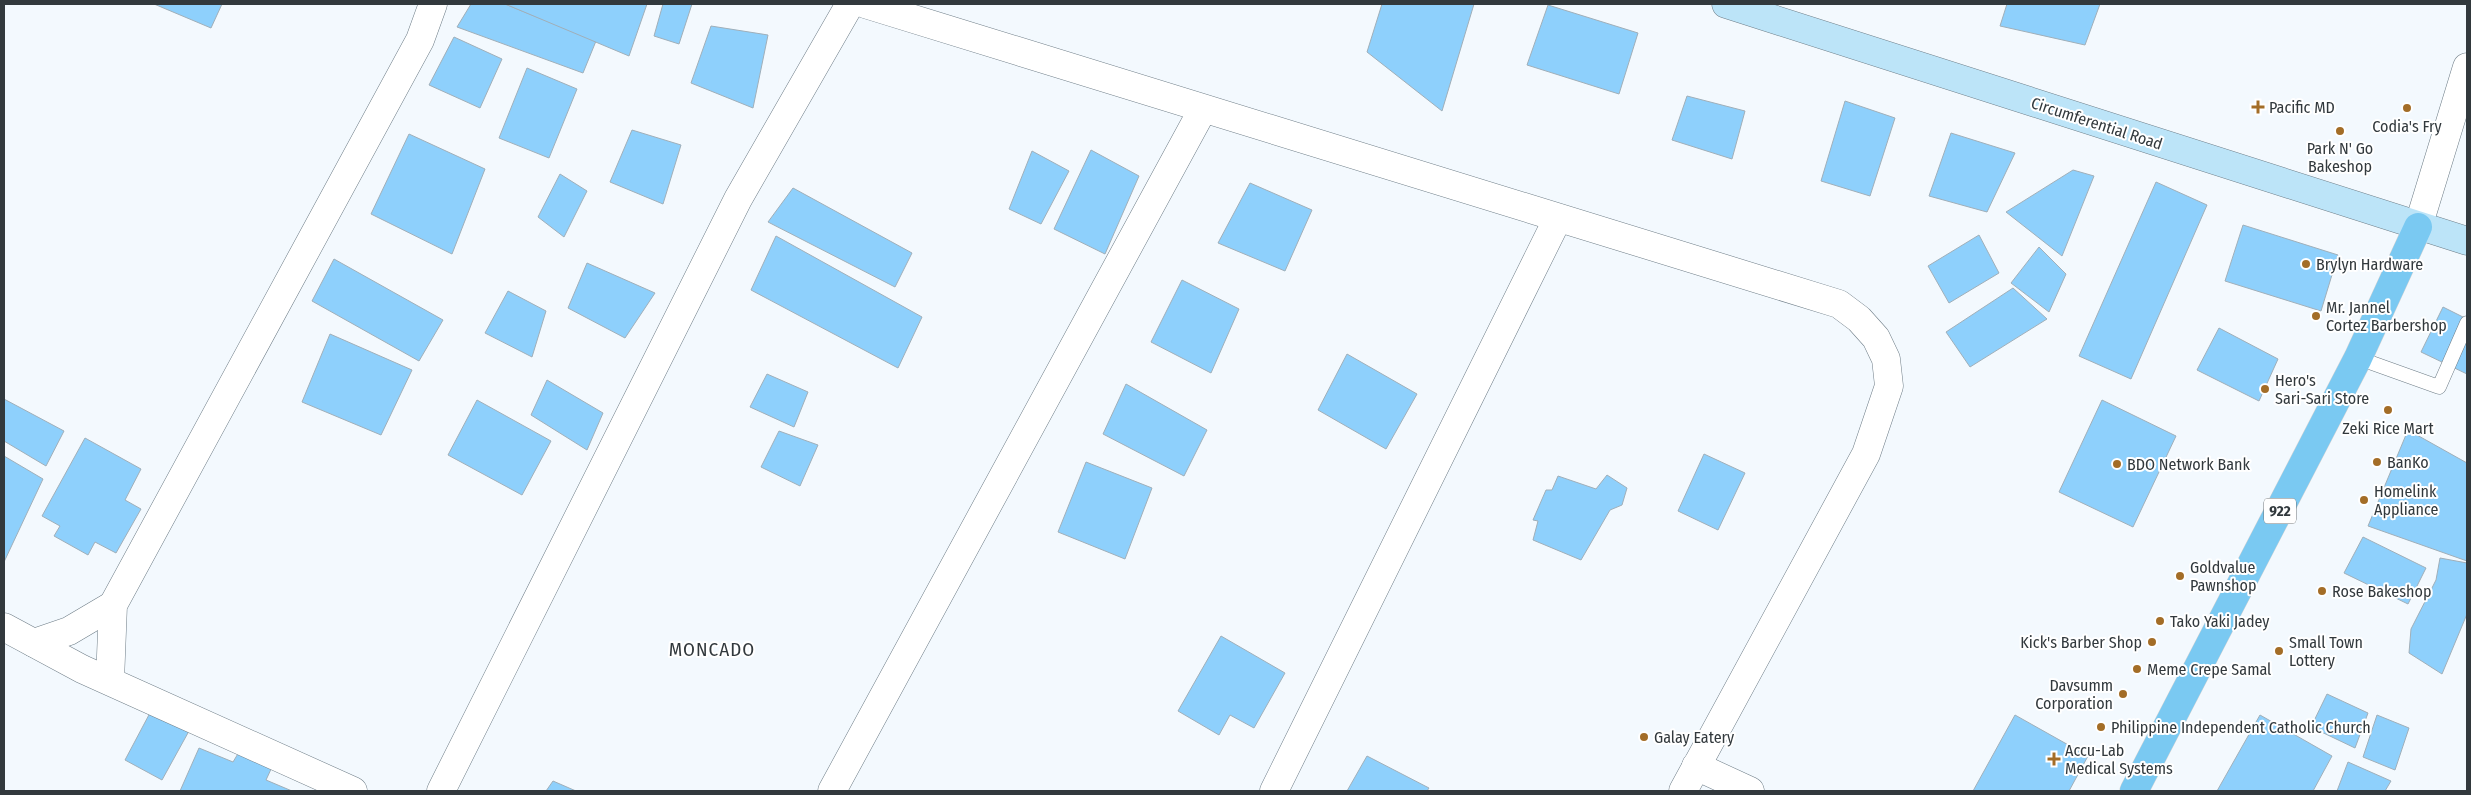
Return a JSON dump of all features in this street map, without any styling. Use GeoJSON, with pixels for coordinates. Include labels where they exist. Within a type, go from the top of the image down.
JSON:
{"type":"FeatureCollection","features":[{"type":"Feature","properties":{"kind":"main road","name":"Circumferential Road"},"geometry":{"type":"LineString","coordinates":[[1726,4],[2418,227],[2467,241]]}},
{"type":"Feature","properties":{"kind":"main road","name":"922"},"geometry":{"type":"LineString","coordinates":[[2134,791],[2358,358],[2418,227]]}},
{"type":"Feature","properties":{"kind":"street"},"geometry":{"type":"LineString","coordinates":[[110,681],[113,605],[208,426],[420,40],[433,4]]}},
{"type":"Feature","properties":{"kind":"street"},"geometry":{"type":"LineString","coordinates":[[441,791],[738,199],[850,4]]}},
{"type":"Feature","properties":{"kind":"street"},"geometry":{"type":"LineString","coordinates":[[865,4],[1839,304],[1858,319],[1876,338],[1886,359],[1889,386],[1866,454],[1683,791]]}},
{"type":"Feature","properties":{"kind":"street"},"geometry":{"type":"LineString","coordinates":[[2418,227],[2467,67]]}},
{"type":"Feature","properties":{"kind":"street"},"geometry":{"type":"LineString","coordinates":[[832,791],[1203,109]]}},
{"type":"Feature","properties":{"kind":"street"},"geometry":{"type":"LineString","coordinates":[[1274,791],[1558,218]]}},
{"type":"Feature","properties":{"kind":"street"},"geometry":{"type":"LineString","coordinates":[[34,643],[69,631],[113,605]]}},
{"type":"Feature","properties":{"kind":"street"},"geometry":{"type":"LineString","coordinates":[[4,627],[110,681],[353,791]]}},
{"type":"Feature","properties":{"kind":"street"},"geometry":{"type":"LineString","coordinates":[[1696,766],[1750,791]]}},
{"type":"Feature","properties":{"kind":"lane"},"geometry":{"type":"LineString","coordinates":[[2358,358],[2439,388],[2467,323]]}},
{"type":"Feature","properties":{"kind":"building"},"geometry":{"type":"Polygon","coordinates":[[[154,4],[222,4],[211,28],[154,4]]]}},
{"type":"Feature","properties":{"kind":"building"},"geometry":{"type":"Polygon","coordinates":[[[471,4],[505,4],[596,41],[583,73],[457,27],[471,4]]]}},
{"type":"Feature","properties":{"kind":"building"},"geometry":{"type":"Polygon","coordinates":[[[505,4],[647,4],[629,56],[505,4]]]}},
{"type":"Feature","properties":{"kind":"building"},"geometry":{"type":"Polygon","coordinates":[[[663,4],[692,4],[679,44],[654,36],[663,4]]]}},
{"type":"Feature","properties":{"kind":"building"},"geometry":{"type":"Polygon","coordinates":[[[1382,4],[1474,4],[1442,111],[1367,52],[1382,4]]]}},
{"type":"Feature","properties":{"kind":"building"},"geometry":{"type":"Polygon","coordinates":[[[2007,4],[2100,4],[2085,45],[2000,26],[2007,4]]]}},
{"type":"Feature","properties":{"kind":"building"},"geometry":{"type":"Polygon","coordinates":[[[1548,5],[1638,33],[1619,94],[1527,65],[1548,5]]]}},
{"type":"Feature","properties":{"kind":"building"},"geometry":{"type":"Polygon","coordinates":[[[711,26],[768,35],[753,108],[691,83],[711,26]]]}},
{"type":"Feature","properties":{"kind":"building"},"geometry":{"type":"Polygon","coordinates":[[[454,37],[502,59],[480,108],[429,85],[454,37]]]}},
{"type":"Feature","properties":{"kind":"building"},"geometry":{"type":"Polygon","coordinates":[[[527,68],[577,89],[549,158],[499,138],[527,68]]]}},
{"type":"Feature","properties":{"kind":"building"},"geometry":{"type":"Polygon","coordinates":[[[1687,96],[1745,111],[1732,159],[1672,140],[1687,96]]]}},
{"type":"Feature","properties":{"kind":"building"},"geometry":{"type":"Polygon","coordinates":[[[1845,101],[1895,118],[1870,196],[1821,181],[1845,101]]]}},
{"type":"Feature","properties":{"kind":"building"},"geometry":{"type":"Polygon","coordinates":[[[632,130],[681,145],[663,204],[610,182],[632,130]]]}},
{"type":"Feature","properties":{"kind":"building"},"geometry":{"type":"Polygon","coordinates":[[[1951,133],[2015,153],[1987,212],[1929,196],[1951,133]]]}},
{"type":"Feature","properties":{"kind":"building"},"geometry":{"type":"Polygon","coordinates":[[[409,134],[485,169],[452,254],[371,214],[409,134]]]}},
{"type":"Feature","properties":{"kind":"building"},"geometry":{"type":"Polygon","coordinates":[[[1091,150],[1139,176],[1105,254],[1054,229],[1091,150]]]}},
{"type":"Feature","properties":{"kind":"building"},"geometry":{"type":"Polygon","coordinates":[[[1032,151],[1069,171],[1041,224],[1009,209],[1032,151]]]}},
{"type":"Feature","properties":{"kind":"building"},"geometry":{"type":"Polygon","coordinates":[[[2073,170],[2094,176],[2062,256],[2006,212],[2073,170]]]}},
{"type":"Feature","properties":{"kind":"building"},"geometry":{"type":"Polygon","coordinates":[[[560,174],[587,191],[564,237],[538,217],[560,174]]]}},
{"type":"Feature","properties":{"kind":"building"},"geometry":{"type":"Polygon","coordinates":[[[2156,182],[2207,205],[2131,379],[2079,356],[2156,182]]]}},
{"type":"Feature","properties":{"kind":"building"},"geometry":{"type":"Polygon","coordinates":[[[1250,183],[1312,210],[1285,271],[1218,243],[1250,183]]]}},
{"type":"Feature","properties":{"kind":"building"},"geometry":{"type":"Polygon","coordinates":[[[793,188],[912,253],[895,287],[768,222],[793,188]]]}},
{"type":"Feature","properties":{"kind":"building"},"geometry":{"type":"Polygon","coordinates":[[[2243,225],[2338,255],[2321,311],[2225,281],[2243,225]]]}},
{"type":"Feature","properties":{"kind":"building"},"geometry":{"type":"Polygon","coordinates":[[[1979,235],[1999,273],[1949,303],[1928,266],[1979,235]]]}},
{"type":"Feature","properties":{"kind":"building"},"geometry":{"type":"Polygon","coordinates":[[[776,236],[922,317],[898,368],[751,290],[776,236]]]}},
{"type":"Feature","properties":{"kind":"building"},"geometry":{"type":"Polygon","coordinates":[[[2039,247],[2066,274],[2049,312],[2011,283],[2039,247]]]}},
{"type":"Feature","properties":{"kind":"building"},"geometry":{"type":"Polygon","coordinates":[[[334,259],[443,320],[419,361],[312,301],[334,259]]]}},
{"type":"Feature","properties":{"kind":"building"},"geometry":{"type":"Polygon","coordinates":[[[587,263],[655,293],[625,338],[568,308],[587,263]]]}},
{"type":"Feature","properties":{"kind":"building"},"geometry":{"type":"Polygon","coordinates":[[[1182,280],[1239,309],[1211,373],[1151,342],[1182,280]]]}},
{"type":"Feature","properties":{"kind":"building"},"geometry":{"type":"Polygon","coordinates":[[[2013,288],[2047,319],[1970,367],[1946,332],[2013,288]]]}},
{"type":"Feature","properties":{"kind":"building"},"geometry":{"type":"Polygon","coordinates":[[[508,291],[546,311],[532,357],[485,333],[508,291]]]}},
{"type":"Feature","properties":{"kind":"building"},"geometry":{"type":"Polygon","coordinates":[[[2443,307],[2467,319],[2467,374],[2421,352],[2443,307]]]}},
{"type":"Feature","properties":{"kind":"building"},"geometry":{"type":"Polygon","coordinates":[[[2219,328],[2278,359],[2259,401],[2197,370],[2219,328]]]}},
{"type":"Feature","properties":{"kind":"building"},"geometry":{"type":"Polygon","coordinates":[[[330,334],[412,370],[381,435],[302,402],[330,334]]]}},
{"type":"Feature","properties":{"kind":"building"},"geometry":{"type":"Polygon","coordinates":[[[1347,354],[1417,394],[1386,449],[1318,410],[1347,354]]]}},
{"type":"Feature","properties":{"kind":"building"},"geometry":{"type":"Polygon","coordinates":[[[767,374],[808,392],[794,427],[750,407],[767,374]]]}},
{"type":"Feature","properties":{"kind":"building"},"geometry":{"type":"Polygon","coordinates":[[[547,380],[603,413],[587,450],[531,415],[547,380]]]}},
{"type":"Feature","properties":{"kind":"building"},"geometry":{"type":"Polygon","coordinates":[[[1126,384],[1207,430],[1184,476],[1103,434],[1126,384]]]}},
{"type":"Feature","properties":{"kind":"building"},"geometry":{"type":"Polygon","coordinates":[[[4,399],[64,431],[46,466],[4,441],[4,399]]]}},
{"type":"Feature","properties":{"kind":"building"},"geometry":{"type":"Polygon","coordinates":[[[477,400],[551,441],[522,495],[448,455],[477,400]]]}},
{"type":"Feature","properties":{"kind":"building","name":"BDO Network Bank"},"geometry":{"type":"Polygon","coordinates":[[[2102,400],[2176,436],[2133,527],[2059,492],[2102,400]]]}},
{"type":"Feature","properties":{"kind":"building"},"geometry":{"type":"Polygon","coordinates":[[[2408,430],[2467,463],[2467,561],[2368,526],[2408,430]]]}},
{"type":"Feature","properties":{"kind":"building"},"geometry":{"type":"Polygon","coordinates":[[[779,431],[818,445],[800,486],[761,467],[779,431]]]}},
{"type":"Feature","properties":{"kind":"building"},"geometry":{"type":"Polygon","coordinates":[[[85,438],[141,469],[125,500],[141,509],[116,553],[95,542],[88,555],[54,536],[60,526],[42,516],[85,438]]]}},
{"type":"Feature","properties":{"kind":"building"},"geometry":{"type":"Polygon","coordinates":[[[1704,454],[1745,473],[1718,530],[1678,511],[1704,454]]]}},
{"type":"Feature","properties":{"kind":"building"},"geometry":{"type":"Polygon","coordinates":[[[4,456],[43,479],[4,562],[4,456]]]}},
{"type":"Feature","properties":{"kind":"building"},"geometry":{"type":"Polygon","coordinates":[[[1086,462],[1152,488],[1125,559],[1058,532],[1086,462]]]}},
{"type":"Feature","properties":{"kind":"building"},"geometry":{"type":"Polygon","coordinates":[[[1607,475],[1627,488],[1622,505],[1610,510],[1581,560],[1533,540],[1538,521],[1533,520],[1546,490],[1552,490],[1558,476],[1596,489],[1607,475]]]}},
{"type":"Feature","properties":{"kind":"building"},"geometry":{"type":"Polygon","coordinates":[[[2363,537],[2426,568],[2408,604],[2344,573],[2363,537]]]}},
{"type":"Feature","properties":{"kind":"building"},"geometry":{"type":"Polygon","coordinates":[[[2440,558],[2467,563],[2467,614],[2442,674],[2409,653],[2411,629],[2436,580],[2440,558]]]}},
{"type":"Feature","properties":{"kind":"building"},"geometry":{"type":"Polygon","coordinates":[[[1221,636],[1285,673],[1254,728],[1230,715],[1219,735],[1178,711],[1221,636]]]}},
{"type":"Feature","properties":{"kind":"building"},"geometry":{"type":"Polygon","coordinates":[[[2327,694],[2368,713],[2355,748],[2311,727],[2327,694]]]}},
{"type":"Feature","properties":{"kind":"building"},"geometry":{"type":"Polygon","coordinates":[[[151,711],[189,731],[162,780],[125,760],[151,711]]]}},
{"type":"Feature","properties":{"kind":"building"},"geometry":{"type":"Polygon","coordinates":[[[2015,715],[2088,756],[2069,791],[1973,791],[2015,715]]]}},
{"type":"Feature","properties":{"kind":"building"},"geometry":{"type":"Polygon","coordinates":[[[2260,715],[2332,756],[2313,791],[2217,791],[2260,715]]]}},
{"type":"Feature","properties":{"kind":"building"},"geometry":{"type":"Polygon","coordinates":[[[2377,715],[2409,728],[2395,770],[2363,757],[2377,715]]]}},
{"type":"Feature","properties":{"kind":"building"},"geometry":{"type":"Polygon","coordinates":[[[199,748],[233,762],[239,752],[272,767],[266,780],[292,791],[180,791],[199,748]]]}},
{"type":"Feature","properties":{"kind":"building"},"geometry":{"type":"Polygon","coordinates":[[[1367,756],[1429,788],[1427,791],[1347,791],[1367,756]]]}},
{"type":"Feature","properties":{"kind":"building"},"geometry":{"type":"Polygon","coordinates":[[[2348,762],[2391,781],[2385,791],[2337,791],[2348,762]]]}},
{"type":"Feature","properties":{"kind":"building"},"geometry":{"type":"Polygon","coordinates":[[[553,781],[576,791],[546,791],[553,781]]]}},
{"type":"Feature","properties":{"kind":"place","name":"Pacific MD"},"geometry":{"type":"Point","coordinates":[2258,107]}},
{"type":"Feature","properties":{"kind":"place","name":"Codia's Fry"},"geometry":{"type":"Point","coordinates":[2407,108]}},
{"type":"Feature","properties":{"kind":"place","name":"Park N' Go Bakeshop"},"geometry":{"type":"Point","coordinates":[2340,131]}},
{"type":"Feature","properties":{"kind":"place","name":"Brylyn Hardware"},"geometry":{"type":"Point","coordinates":[2306,264]}},
{"type":"Feature","properties":{"kind":"place","name":"Mr. Jannel Cortez Barbershop"},"geometry":{"type":"Point","coordinates":[2316,316]}},
{"type":"Feature","properties":{"kind":"place","name":"Hero's Sari-Sari Store"},"geometry":{"type":"Point","coordinates":[2265,389]}},
{"type":"Feature","properties":{"kind":"place","name":"Zeki Rice Mart"},"geometry":{"type":"Point","coordinates":[2388,410]}},
{"type":"Feature","properties":{"kind":"place","name":"BanKo"},"geometry":{"type":"Point","coordinates":[2377,462]}},
{"type":"Feature","properties":{"kind":"place","name":"BDO Network Bank"},"geometry":{"type":"Point","coordinates":[2117,464]}},
{"type":"Feature","properties":{"kind":"place","name":"Homelink Appliance"},"geometry":{"type":"Point","coordinates":[2364,500]}},
{"type":"Feature","properties":{"kind":"place","name":"Goldvalue Pawnshop"},"geometry":{"type":"Point","coordinates":[2180,576]}},
{"type":"Feature","properties":{"kind":"place","name":"Rose Bakeshop"},"geometry":{"type":"Point","coordinates":[2322,591]}},
{"type":"Feature","properties":{"kind":"place","name":"Tako Yaki Jadey"},"geometry":{"type":"Point","coordinates":[2160,621]}},
{"type":"Feature","properties":{"kind":"place","name":"Kick's Barber Shop"},"geometry":{"type":"Point","coordinates":[2152,642]}},
{"type":"Feature","properties":{"kind":"place","name":"Small Town Lottery"},"geometry":{"type":"Point","coordinates":[2279,651]}},
{"type":"Feature","properties":{"kind":"place","name":"Meme Crepe Samal"},"geometry":{"type":"Point","coordinates":[2137,669]}},
{"type":"Feature","properties":{"kind":"place","name":"Davsumm Corporation"},"geometry":{"type":"Point","coordinates":[2123,694]}},
{"type":"Feature","properties":{"kind":"place","name":"Philippine Independent Catholic Church"},"geometry":{"type":"Point","coordinates":[2101,727]}},
{"type":"Feature","properties":{"kind":"place","name":"Galay Eatery"},"geometry":{"type":"Point","coordinates":[1644,737]}},
{"type":"Feature","properties":{"kind":"place","name":"Accu-Lab Medical Systems"},"geometry":{"type":"Point","coordinates":[2054,759]}},
{"type":"Feature","properties":{"kind":"district","name":"MONCADO"},"geometry":{"type":"Point","coordinates":[712,649]}}]}
